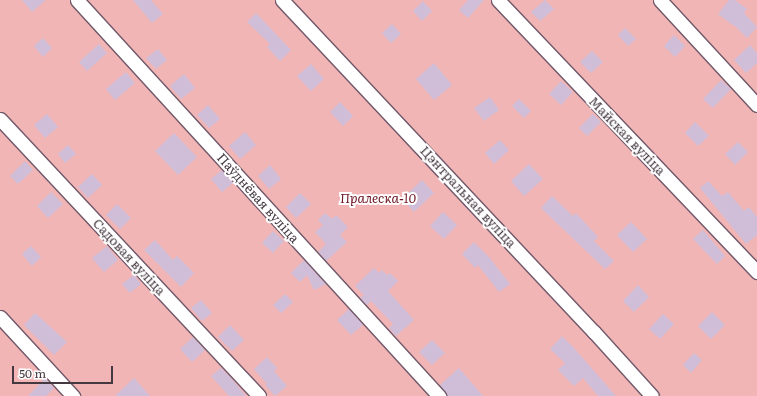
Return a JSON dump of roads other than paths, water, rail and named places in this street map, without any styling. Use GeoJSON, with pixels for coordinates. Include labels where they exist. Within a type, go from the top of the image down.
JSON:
{"type":"FeatureCollection","features":[{"type":"Feature","properties":{"kind":"street","name":"Паўднёвая вуліца"},"geometry":{"type":"LineString","coordinates":[[77,0],[439,396]]}},
{"type":"Feature","properties":{"kind":"street","name":"Цэнтральная вуліца"},"geometry":{"type":"LineString","coordinates":[[282,0],[594,332],[652,396]]}},
{"type":"Feature","properties":{"kind":"street","name":"Майская вуліца"},"geometry":{"type":"LineString","coordinates":[[498,0],[757,272]]}},
{"type":"Feature","properties":{"kind":"street"},"geometry":{"type":"LineString","coordinates":[[660,0],[757,105]]}},
{"type":"Feature","properties":{"kind":"street","name":"Садовая вуліца"},"geometry":{"type":"LineString","coordinates":[[0,119],[259,396]]}},
{"type":"Feature","properties":{"kind":"street"},"geometry":{"type":"LineString","coordinates":[[0,317],[73,396]]}},
{"type":"Feature","properties":{"kind":"park label","name":"Пралеска-10"},"geometry":{"type":"Point","coordinates":[378,198]}}]}
